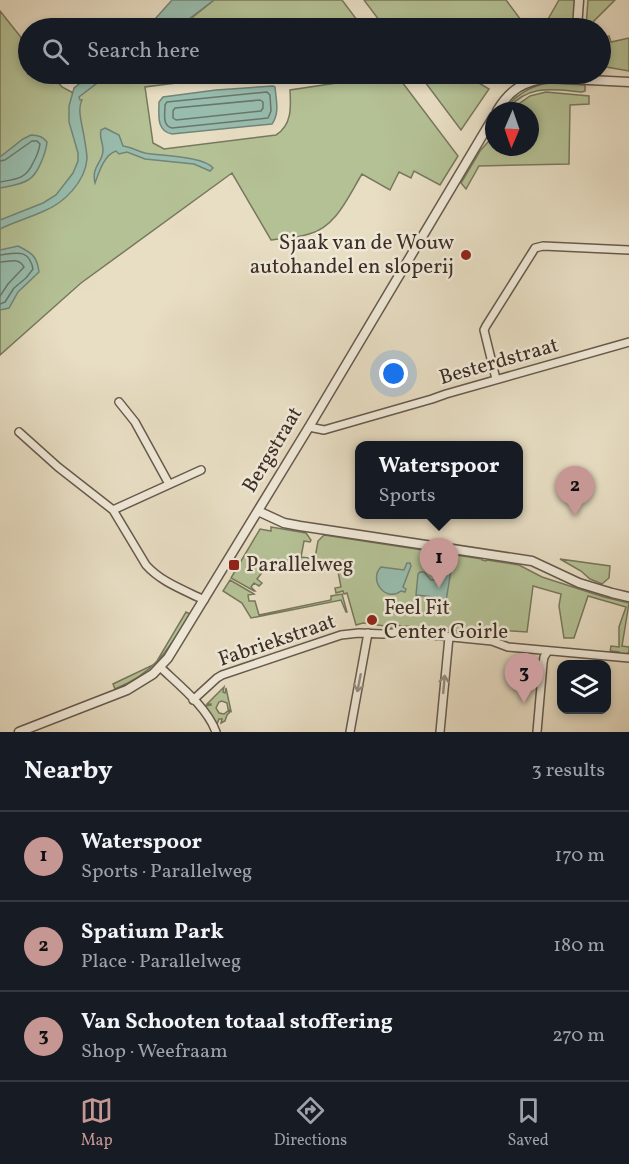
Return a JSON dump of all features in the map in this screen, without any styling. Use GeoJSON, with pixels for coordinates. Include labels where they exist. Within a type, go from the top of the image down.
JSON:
{"type":"FeatureCollection","features":[{"type":"Feature","properties":{"kind":"street"},"geometry":{"type":"LineString","coordinates":[[578,18],[579,0]]}},
{"type":"Feature","properties":{"kind":"street"},"geometry":{"type":"LineString","coordinates":[[611,80],[629,82]]}},
{"type":"Feature","properties":{"kind":"street"},"geometry":{"type":"LineString","coordinates":[[502,102],[516,87],[523,84]]}},
{"type":"Feature","properties":{"kind":"street","name":"Bergstraat"},"geometry":{"type":"LineString","coordinates":[[19,732],[126,690],[146,679],[168,658],[485,131]]}},
{"type":"Feature","properties":{"kind":"street"},"geometry":{"type":"LineString","coordinates":[[496,379],[484,330],[535,248],[543,246],[629,250]]}},
{"type":"Feature","properties":{"kind":"street","name":"Besterdstraat"},"geometry":{"type":"LineString","coordinates":[[309,427],[324,430],[629,342]]}},
{"type":"Feature","properties":{"kind":"street"},"geometry":{"type":"LineString","coordinates":[[119,402],[135,422],[169,484]]}},
{"type":"Feature","properties":{"kind":"street"},"geometry":{"type":"LineString","coordinates":[[20,432],[58,467],[113,510],[153,573],[204,600]]}},
{"type":"Feature","properties":{"kind":"street"},"geometry":{"type":"LineString","coordinates":[[113,510],[201,470]]}},
{"type":"Feature","properties":{"kind":"street"},"geometry":{"type":"LineString","coordinates":[[258,511],[284,523],[300,526],[532,561],[579,583],[629,597]]}},
{"type":"Feature","properties":{"kind":"street","name":"Fabriekstraat"},"geometry":{"type":"LineString","coordinates":[[194,700],[222,675],[341,635],[402,632],[492,641],[508,647],[629,658]]}},
{"type":"Feature","properties":{"kind":"street"},"geometry":{"type":"LineString","coordinates":[[350,732],[368,633]]}},
{"type":"Feature","properties":{"kind":"street"},"geometry":{"type":"LineString","coordinates":[[440,732],[448,637]]}},
{"type":"Feature","properties":{"kind":"street"},"geometry":{"type":"LineString","coordinates":[[537,732],[543,663],[548,651]]}},
{"type":"Feature","properties":{"kind":"street"},"geometry":{"type":"LineString","coordinates":[[160,667],[208,716],[216,732]]}},
{"type":"Feature","properties":{"kind":"shaded area"},"geometry":{"type":"Polygon","coordinates":[[[214,0],[342,0],[356,18],[192,18],[214,0]]]}},
{"type":"Feature","properties":{"kind":"shaded area"},"geometry":{"type":"Polygon","coordinates":[[[364,0],[506,0],[520,18],[378,18],[364,0]]]}},
{"type":"Feature","properties":{"kind":"shaded area"},"geometry":{"type":"Polygon","coordinates":[[[559,0],[575,0],[574,18],[549,18],[559,0]]]}},
{"type":"Feature","properties":{"kind":"shaded area"},"geometry":{"type":"Polygon","coordinates":[[[588,0],[615,0],[597,18],[587,18],[588,0]]]}},
{"type":"Feature","properties":{"kind":"shaded area"},"geometry":{"type":"Polygon","coordinates":[[[0,11],[18,34],[18,84],[59,84],[79,96],[95,84],[169,84],[145,87],[153,143],[164,149],[276,135],[288,121],[290,90],[330,84],[404,84],[458,156],[440,185],[414,171],[411,178],[399,172],[390,190],[362,174],[340,210],[327,225],[304,235],[271,240],[232,173],[81,283],[0,355],[0,11]]]}},
{"type":"Feature","properties":{"kind":"shaded area"},"geometry":{"type":"Polygon","coordinates":[[[629,38],[629,71],[611,68],[611,42],[629,38]]]}},
{"type":"Feature","properties":{"kind":"shaded area"},"geometry":{"type":"Polygon","coordinates":[[[426,84],[481,84],[489,89],[461,130],[426,84]]]}},
{"type":"Feature","properties":{"kind":"shaded area"},"geometry":{"type":"Polygon","coordinates":[[[545,84],[585,85],[585,91],[582,92],[540,90],[511,102],[523,92],[545,84]]]}},
{"type":"Feature","properties":{"kind":"shaded area"},"geometry":{"type":"Polygon","coordinates":[[[546,92],[589,96],[589,104],[570,105],[569,164],[479,166],[466,189],[461,183],[485,145],[485,156],[539,156],[539,102],[522,102],[530,96],[546,92]]]}},
{"type":"Feature","properties":{"kind":"shaded area"},"geometry":{"type":"Polygon","coordinates":[[[271,527],[306,533],[311,540],[310,542],[304,541],[301,557],[308,558],[309,567],[306,561],[264,570],[257,579],[262,583],[259,586],[254,583],[251,587],[254,591],[231,578],[260,529],[271,531],[271,527]]]}},
{"type":"Feature","properties":{"kind":"shaded area"},"geometry":{"type":"Polygon","coordinates":[[[324,535],[519,565],[542,577],[629,603],[622,646],[629,647],[629,652],[619,654],[619,652],[612,651],[610,653],[611,646],[619,647],[619,627],[626,607],[588,596],[574,638],[564,638],[559,606],[561,594],[533,586],[527,632],[479,629],[478,633],[363,623],[356,625],[347,593],[344,594],[343,591],[336,593],[335,588],[341,587],[337,566],[317,567],[315,558],[318,541],[324,535]]]}},
{"type":"Feature","properties":{"kind":"shaded area"},"geometry":{"type":"Polygon","coordinates":[[[560,559],[610,566],[609,578],[602,584],[590,579],[560,559]]]}},
{"type":"Feature","properties":{"kind":"shaded area"},"geometry":{"type":"Polygon","coordinates":[[[230,580],[254,594],[248,595],[249,601],[255,601],[259,615],[331,600],[331,596],[342,594],[347,612],[341,600],[251,618],[242,603],[223,591],[230,580]]]}},
{"type":"Feature","properties":{"kind":"shaded area"},"geometry":{"type":"Polygon","coordinates":[[[186,612],[190,614],[160,659],[141,675],[115,689],[113,684],[157,661],[186,612]]]}},
{"type":"Feature","properties":{"kind":"shaded area"},"geometry":{"type":"Polygon","coordinates":[[[224,687],[223,692],[225,693],[226,688],[231,711],[227,703],[219,702],[216,708],[219,713],[230,712],[225,721],[221,723],[222,719],[219,719],[217,724],[204,706],[211,705],[207,704],[224,687]]]}},
{"type":"Feature","properties":{"kind":"water"},"geometry":{"type":"Polygon","coordinates":[[[172,0],[214,0],[190,18],[156,18],[172,0]]]}},
{"type":"Feature","properties":{"kind":"water"},"geometry":{"type":"Polygon","coordinates":[[[79,84],[96,84],[79,97],[82,100],[80,112],[87,159],[82,176],[72,191],[59,203],[0,229],[0,220],[43,203],[56,195],[73,173],[78,161],[69,122],[69,106],[74,88],[79,84]]]}},
{"type":"Feature","properties":{"kind":"water"},"geometry":{"type":"Polygon","coordinates":[[[273,86],[277,106],[272,124],[172,134],[163,130],[161,126],[159,102],[163,97],[273,86]]]}},
{"type":"Feature","properties":{"kind":"water"},"geometry":{"type":"Polygon","coordinates":[[[105,128],[119,135],[123,146],[145,153],[201,161],[213,168],[210,171],[194,164],[145,159],[127,152],[119,154],[116,151],[105,160],[95,183],[95,172],[103,150],[100,135],[101,130],[105,128]]]}},
{"type":"Feature","properties":{"kind":"water"},"geometry":{"type":"Polygon","coordinates":[[[31,135],[40,136],[47,142],[38,168],[25,182],[0,188],[0,157],[31,135]]]}},
{"type":"Feature","properties":{"kind":"water"},"geometry":{"type":"Polygon","coordinates":[[[18,246],[33,256],[39,272],[18,292],[9,308],[0,310],[0,250],[18,246]]]}},
{"type":"Feature","properties":{"kind":"water"},"geometry":{"type":"Polygon","coordinates":[[[407,563],[411,566],[403,587],[406,589],[405,592],[390,594],[380,588],[377,578],[381,567],[404,570],[407,563]]]}},
{"type":"Feature","properties":{"kind":"water"},"geometry":{"type":"Polygon","coordinates":[[[439,568],[451,570],[446,601],[416,595],[418,574],[424,572],[431,580],[435,580],[439,568]]]}},
{"type":"Feature","properties":{"kind":"place","name":"Sjaak van de Wouw autohandel en sloperij"},"geometry":{"type":"Point","coordinates":[466,255]}},
{"type":"Feature","properties":{"kind":"place","name":"Spatium Park"},"geometry":{"type":"Point","coordinates":[575,516]}},
{"type":"Feature","properties":{"kind":"place","name":"Parallelweg"},"geometry":{"type":"Point","coordinates":[234,565]}},
{"type":"Feature","properties":{"kind":"place","name":"Waterspoor"},"geometry":{"type":"Point","coordinates":[439,588]}},
{"type":"Feature","properties":{"kind":"place","name":"Feel Fit Center Goirle"},"geometry":{"type":"Point","coordinates":[372,620]}},
{"type":"Feature","properties":{"kind":"place","name":"Van Schooten totaal stoffering"},"geometry":{"type":"Point","coordinates":[524,703]}}]}
